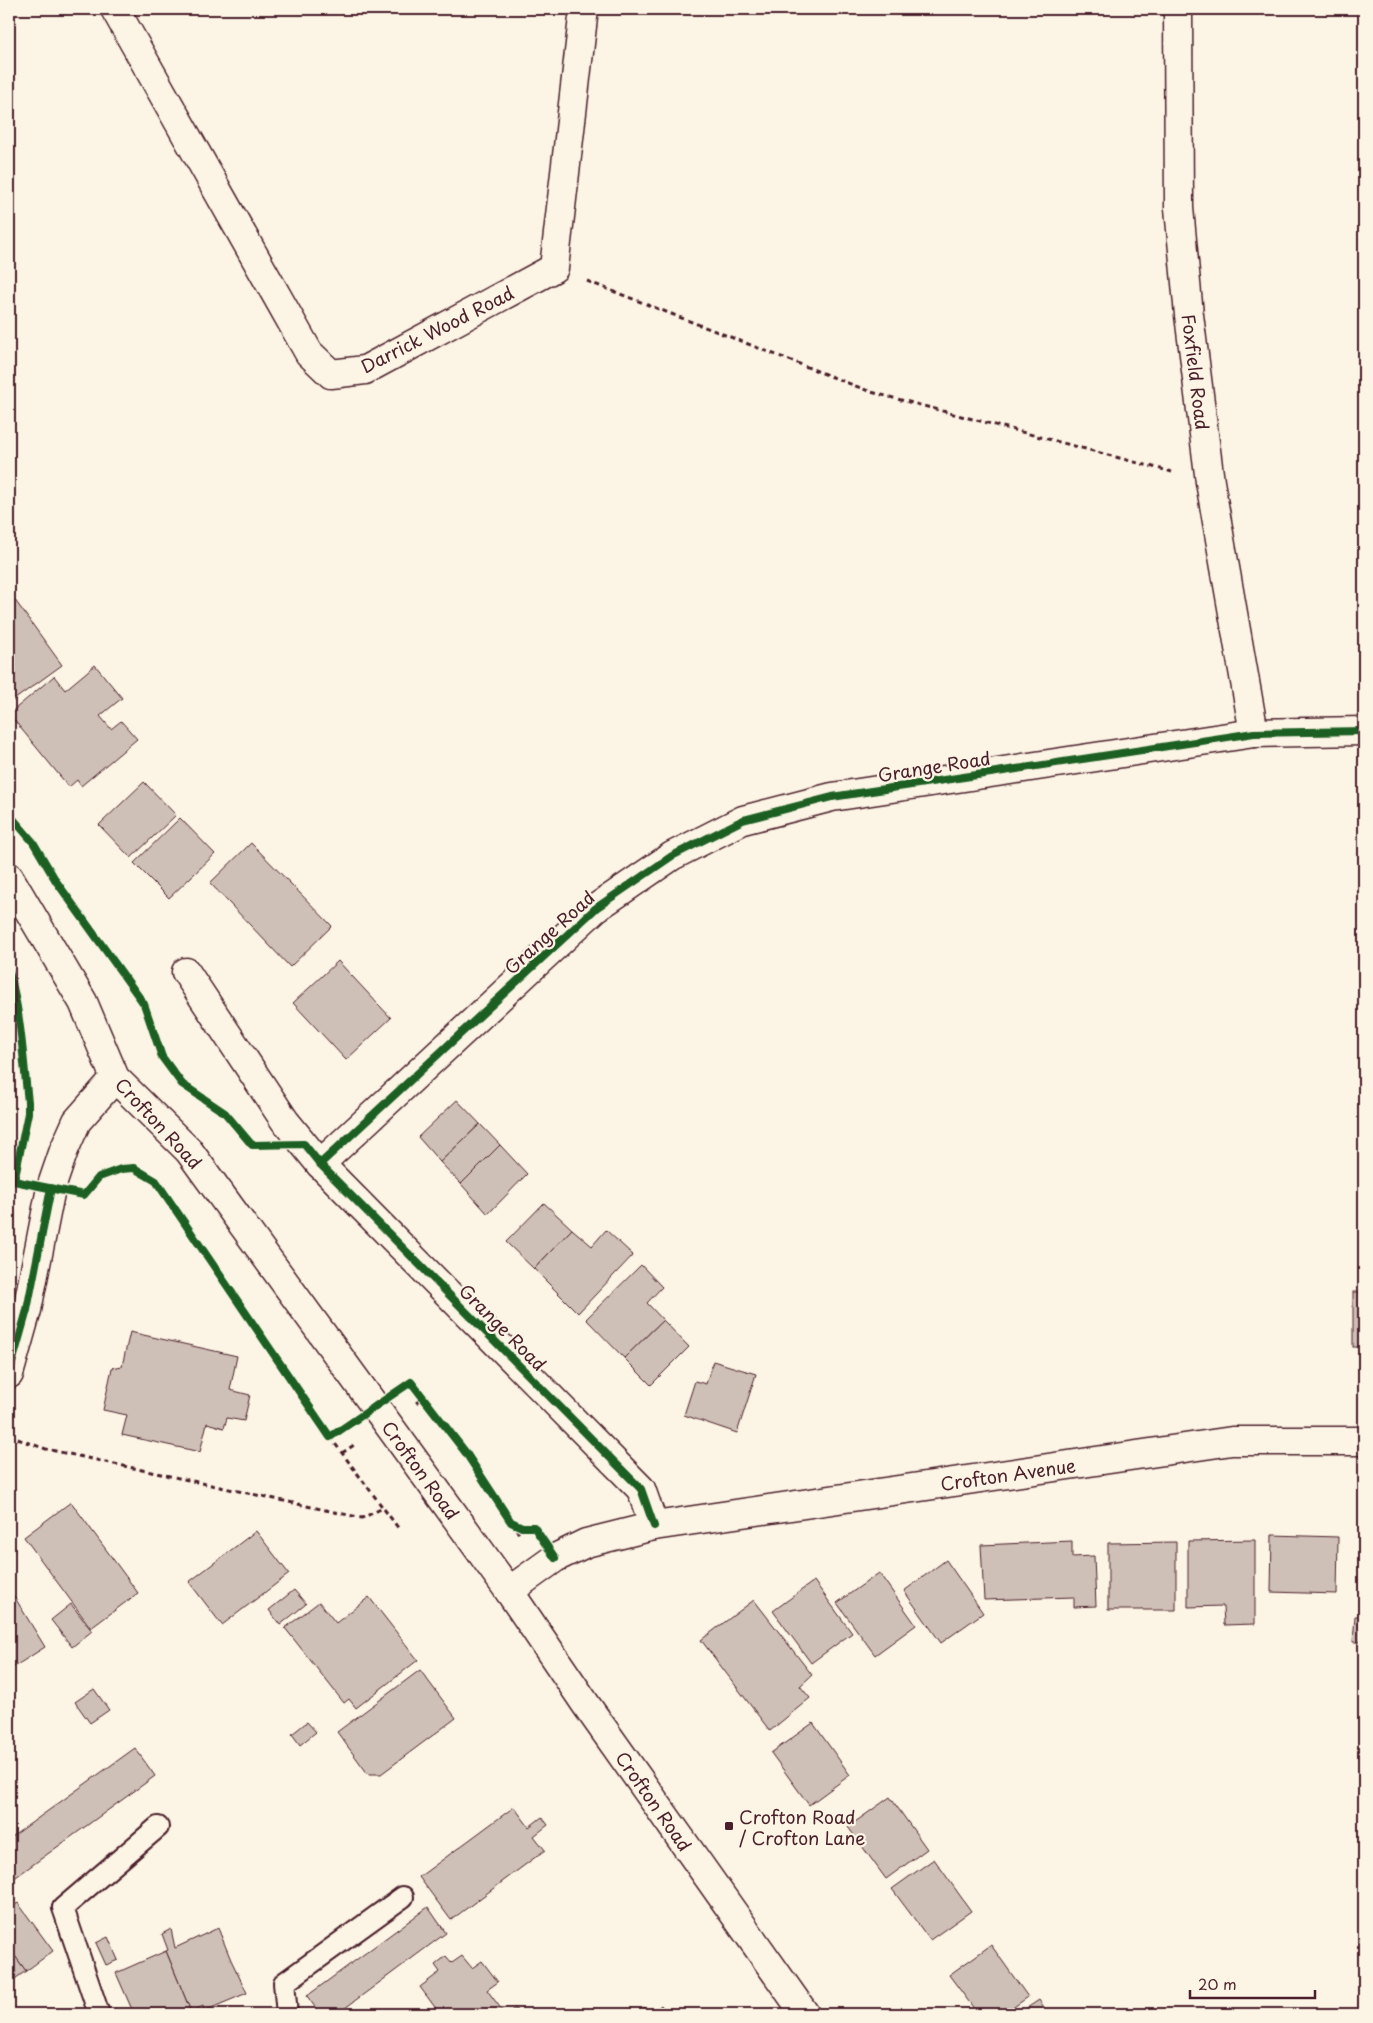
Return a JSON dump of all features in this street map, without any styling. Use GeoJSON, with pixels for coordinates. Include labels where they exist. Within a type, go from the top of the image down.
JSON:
{"type":"FeatureCollection","features":[{"type":"Feature","properties":{"kind":"street","name":"Darrick Wood Road"},"geometry":{"type":"LineString","coordinates":[[115,9],[309,353],[331,374],[365,370],[554,268]]}},
{"type":"Feature","properties":{"kind":"street"},"geometry":{"type":"LineString","coordinates":[[554,268],[584,9]]}},
{"type":"Feature","properties":{"kind":"street","name":"Foxfield Road"},"geometry":{"type":"LineString","coordinates":[[1178,9],[1179,208],[1189,315],[1210,482],[1254,732]]}},
{"type":"Feature","properties":{"kind":"street","name":"Grange Road"},"geometry":{"type":"LineString","coordinates":[[654,1526],[641,1489],[320,1164],[596,908],[672,856],[743,820],[832,797],[1254,732],[1364,731]]}},
{"type":"Feature","properties":{"kind":"street","name":"Crofton Road"},"geometry":{"type":"LineString","coordinates":[[9,877],[83,1002],[115,1078],[159,1119],[189,1151],[509,1591],[587,1706],[805,2014]]}},
{"type":"Feature","properties":{"kind":"street"},"geometry":{"type":"LineString","coordinates":[[186,972],[285,1122],[320,1164]]}},
{"type":"Feature","properties":{"kind":"street"},"geometry":{"type":"LineString","coordinates":[[9,1374],[27,1310],[52,1188],[64,1150],[77,1121],[115,1078]]}},
{"type":"Feature","properties":{"kind":"street","name":"Crofton Avenue"},"geometry":{"type":"LineString","coordinates":[[509,1591],[555,1558],[586,1543],[654,1526],[1232,1441],[1364,1441]]}},
{"type":"Feature","properties":{"kind":"lane"},"geometry":{"type":"LineString","coordinates":[[99,2014],[63,1908],[158,1827]]}},
{"type":"Feature","properties":{"kind":"lane"},"geometry":{"type":"LineString","coordinates":[[287,2014],[284,1983],[403,1897]]}},
{"type":"Feature","properties":{"kind":"path"},"geometry":{"type":"LineString","coordinates":[[554,268],[871,392],[1210,482]]}},
{"type":"Feature","properties":{"kind":"path"},"geometry":{"type":"LineString","coordinates":[[330,1437],[411,1382],[429,1406]]}},
{"type":"Feature","properties":{"kind":"path"},"geometry":{"type":"LineString","coordinates":[[325,1429],[399,1529]]}},
{"type":"Feature","properties":{"kind":"path"},"geometry":{"type":"LineString","coordinates":[[9,1436],[46,1449],[362,1518],[383,1508]]}},
{"type":"Feature","properties":{"kind":"path"},"geometry":{"type":"LineString","coordinates":[[342,1453],[361,1440]]}},
{"type":"Feature","properties":{"kind":"path"},"geometry":{"type":"LineString","coordinates":[[506,1514],[520,1536]]}},
{"type":"Feature","properties":{"kind":"path"},"geometry":{"type":"LineString","coordinates":[[512,1521],[522,1527],[534,1527],[555,1558]]}},
{"type":"Feature","properties":{"kind":"building"},"geometry":{"type":"Polygon","coordinates":[[[9,592],[62,665],[11,702],[9,699],[9,592]]]}},
{"type":"Feature","properties":{"kind":"building"},"geometry":{"type":"Polygon","coordinates":[[[95,665],[122,698],[100,716],[111,729],[121,721],[137,739],[81,786],[77,780],[69,787],[9,714],[54,676],[65,690],[95,665]]]}},
{"type":"Feature","properties":{"kind":"building"},"geometry":{"type":"Polygon","coordinates":[[[144,782],[176,815],[131,858],[99,825],[144,782]]]}},
{"type":"Feature","properties":{"kind":"building"},"geometry":{"type":"Polygon","coordinates":[[[180,818],[215,854],[169,898],[134,863],[180,818]]]}},
{"type":"Feature","properties":{"kind":"building"},"geometry":{"type":"Polygon","coordinates":[[[251,843],[332,926],[290,967],[210,883],[251,843]]]}},
{"type":"Feature","properties":{"kind":"building"},"geometry":{"type":"Polygon","coordinates":[[[338,961],[391,1018],[346,1060],[293,1003],[338,961]]]}},
{"type":"Feature","properties":{"kind":"building"},"geometry":{"type":"Polygon","coordinates":[[[457,1100],[480,1124],[440,1162],[418,1137],[457,1100]]]}},
{"type":"Feature","properties":{"kind":"building"},"geometry":{"type":"Polygon","coordinates":[[[480,1124],[500,1145],[461,1184],[440,1162],[480,1124]]]}},
{"type":"Feature","properties":{"kind":"building"},"geometry":{"type":"Polygon","coordinates":[[[500,1145],[527,1174],[488,1214],[461,1184],[500,1145]]]}},
{"type":"Feature","properties":{"kind":"building"},"geometry":{"type":"Polygon","coordinates":[[[544,1203],[572,1229],[534,1269],[506,1242],[544,1203]]]}},
{"type":"Feature","properties":{"kind":"building"},"geometry":{"type":"Polygon","coordinates":[[[572,1229],[592,1246],[606,1230],[633,1255],[578,1313],[534,1269],[572,1229]]]}},
{"type":"Feature","properties":{"kind":"building"},"geometry":{"type":"Polygon","coordinates":[[[641,1265],[662,1287],[647,1303],[663,1320],[624,1358],[586,1319],[641,1265]]]}},
{"type":"Feature","properties":{"kind":"building"},"geometry":{"type":"Polygon","coordinates":[[[1353,1292],[1364,1292],[1364,1347],[1353,1347],[1353,1292]]]}},
{"type":"Feature","properties":{"kind":"building"},"geometry":{"type":"Polygon","coordinates":[[[663,1320],[689,1347],[651,1385],[624,1358],[663,1320]]]}},
{"type":"Feature","properties":{"kind":"building"},"geometry":{"type":"Polygon","coordinates":[[[130,1332],[237,1356],[230,1390],[250,1395],[244,1421],[227,1418],[224,1428],[207,1423],[200,1452],[122,1435],[127,1415],[103,1410],[112,1368],[122,1366],[130,1332]]]}},
{"type":"Feature","properties":{"kind":"building"},"geometry":{"type":"Polygon","coordinates":[[[713,1361],[756,1374],[737,1433],[684,1415],[695,1381],[706,1384],[713,1361]]]}},
{"type":"Feature","properties":{"kind":"building"},"geometry":{"type":"Polygon","coordinates":[[[71,1502],[138,1593],[91,1628],[24,1537],[71,1502]]]}},
{"type":"Feature","properties":{"kind":"building"},"geometry":{"type":"Polygon","coordinates":[[[256,1531],[289,1574],[222,1625],[189,1582],[256,1531]]]}},
{"type":"Feature","properties":{"kind":"building"},"geometry":{"type":"Polygon","coordinates":[[[1272,1535],[1338,1537],[1337,1594],[1271,1592],[1272,1535]]]}},
{"type":"Feature","properties":{"kind":"building"},"geometry":{"type":"Polygon","coordinates":[[[1255,1540],[1255,1624],[1224,1625],[1223,1606],[1188,1607],[1188,1541],[1255,1540]]]}},
{"type":"Feature","properties":{"kind":"building"},"geometry":{"type":"Polygon","coordinates":[[[1072,1541],[1072,1557],[1094,1556],[1096,1606],[1074,1607],[1074,1597],[984,1600],[981,1545],[1072,1541]]]}},
{"type":"Feature","properties":{"kind":"building"},"geometry":{"type":"Polygon","coordinates":[[[1176,1542],[1176,1610],[1108,1610],[1108,1543],[1176,1542]]]}},
{"type":"Feature","properties":{"kind":"building"},"geometry":{"type":"Polygon","coordinates":[[[1361,1547],[1364,1547],[1364,1642],[1353,1642],[1355,1616],[1359,1616],[1361,1547]]]}},
{"type":"Feature","properties":{"kind":"building"},"geometry":{"type":"Polygon","coordinates":[[[946,1560],[983,1613],[941,1643],[904,1591],[946,1560]]]}},
{"type":"Feature","properties":{"kind":"building"},"geometry":{"type":"Polygon","coordinates":[[[879,1573],[916,1625],[875,1655],[837,1603],[879,1573]]]}},
{"type":"Feature","properties":{"kind":"building"},"geometry":{"type":"Polygon","coordinates":[[[814,1581],[852,1633],[811,1663],[773,1611],[814,1581]]]}},
{"type":"Feature","properties":{"kind":"building"},"geometry":{"type":"Polygon","coordinates":[[[9,1588],[45,1647],[9,1670],[9,1588]]]}},
{"type":"Feature","properties":{"kind":"building"},"geometry":{"type":"Polygon","coordinates":[[[294,1590],[306,1604],[280,1625],[269,1610],[294,1590]]]}},
{"type":"Feature","properties":{"kind":"building"},"geometry":{"type":"Polygon","coordinates":[[[369,1597],[418,1660],[356,1708],[349,1699],[344,1703],[285,1628],[319,1602],[336,1623],[369,1597]]]}},
{"type":"Feature","properties":{"kind":"building"},"geometry":{"type":"Polygon","coordinates":[[[754,1600],[812,1675],[800,1686],[810,1698],[770,1731],[701,1640],[754,1600]]]}},
{"type":"Feature","properties":{"kind":"building"},"geometry":{"type":"Polygon","coordinates":[[[71,1604],[92,1631],[72,1647],[51,1620],[71,1604]]]}},
{"type":"Feature","properties":{"kind":"building"},"geometry":{"type":"Polygon","coordinates":[[[420,1670],[456,1718],[381,1774],[368,1774],[337,1732],[420,1670]]]}},
{"type":"Feature","properties":{"kind":"building"},"geometry":{"type":"Polygon","coordinates":[[[94,1689],[109,1710],[90,1723],[75,1702],[94,1689]]]}},
{"type":"Feature","properties":{"kind":"building"},"geometry":{"type":"Polygon","coordinates":[[[307,1722],[316,1732],[300,1745],[292,1734],[307,1722]]]}},
{"type":"Feature","properties":{"kind":"building"},"geometry":{"type":"Polygon","coordinates":[[[813,1723],[850,1775],[809,1805],[771,1753],[813,1723]]]}},
{"type":"Feature","properties":{"kind":"building"},"geometry":{"type":"Polygon","coordinates":[[[135,1748],[155,1776],[9,1882],[9,1839],[135,1748]]]}},
{"type":"Feature","properties":{"kind":"building"},"geometry":{"type":"Polygon","coordinates":[[[890,1797],[927,1849],[886,1879],[848,1827],[890,1797]]]}},
{"type":"Feature","properties":{"kind":"building"},"geometry":{"type":"Polygon","coordinates":[[[514,1807],[529,1827],[542,1817],[548,1825],[534,1836],[545,1850],[451,1920],[419,1877],[514,1807]]]}},
{"type":"Feature","properties":{"kind":"building"},"geometry":{"type":"Polygon","coordinates":[[[934,1859],[971,1911],[930,1940],[892,1889],[934,1859]]]}},
{"type":"Feature","properties":{"kind":"building"},"geometry":{"type":"Polygon","coordinates":[[[9,1900],[13,1906],[18,1903],[53,1951],[26,1971],[9,1948],[9,1900]]]}},
{"type":"Feature","properties":{"kind":"building"},"geometry":{"type":"Polygon","coordinates":[[[428,1907],[446,1933],[337,2014],[320,2014],[307,1996],[428,1907]]]}},
{"type":"Feature","properties":{"kind":"building"},"geometry":{"type":"Polygon","coordinates":[[[218,1928],[247,1993],[204,2011],[203,2006],[191,2012],[166,1951],[168,1950],[162,1934],[171,1929],[175,1948],[218,1928]]]}},
{"type":"Feature","properties":{"kind":"building"},"geometry":{"type":"Polygon","coordinates":[[[108,1937],[118,1960],[106,1965],[96,1943],[108,1937]]]}},
{"type":"Feature","properties":{"kind":"building"},"geometry":{"type":"Polygon","coordinates":[[[991,1945],[1028,1997],[1004,2014],[978,2014],[949,1975],[991,1945]]]}},
{"type":"Feature","properties":{"kind":"building"},"geometry":{"type":"Polygon","coordinates":[[[9,1948],[26,1971],[9,1983],[9,1948]]]}},
{"type":"Feature","properties":{"kind":"building"},"geometry":{"type":"Polygon","coordinates":[[[166,1951],[191,2012],[185,2014],[134,2014],[116,1973],[166,1951]]]}},
{"type":"Feature","properties":{"kind":"building"},"geometry":{"type":"Polygon","coordinates":[[[446,1956],[452,1963],[462,1956],[472,1968],[482,1961],[498,1982],[487,1990],[505,2014],[440,2014],[420,1987],[440,1972],[435,1965],[446,1956]]]}},
{"type":"Feature","properties":{"kind":"building"},"geometry":{"type":"Polygon","coordinates":[[[1039,2000],[1049,2014],[1018,2014],[1039,2000]]]}},
{"type":"Feature","properties":{"kind":"building"},"geometry":{"type":"Polygon","coordinates":[[[661,2005],[668,2014],[650,2014],[661,2005]]]}},
{"type":"Feature","properties":{"kind":"building"},"geometry":{"type":"Polygon","coordinates":[[[644,2007],[648,2014],[634,2014],[644,2007]]]}},
{"type":"Feature","properties":{"kind":"building"},"geometry":{"type":"Polygon","coordinates":[[[515,2008],[519,2014],[507,2014],[515,2008]]]}},
{"type":"Feature","properties":{"kind":"cycle path"},"geometry":{"type":"LineString","coordinates":[[320,1164],[596,908],[672,856],[743,820],[832,797],[1254,733],[1364,731]]}},
{"type":"Feature","properties":{"kind":"cycle path"},"geometry":{"type":"LineString","coordinates":[[9,814],[33,842],[56,881],[144,1004],[162,1057],[182,1084],[225,1113],[252,1145],[304,1144],[320,1164],[641,1489],[654,1526]]}},
{"type":"Feature","properties":{"kind":"cycle path"},"geometry":{"type":"LineString","coordinates":[[9,971],[19,1020],[28,1102],[28,1113],[14,1181],[84,1195],[99,1177],[121,1169],[134,1168],[156,1181],[330,1437],[411,1382],[466,1453],[511,1522],[522,1527],[534,1527],[555,1558]]}},
{"type":"Feature","properties":{"kind":"cycle path"},"geometry":{"type":"LineString","coordinates":[[9,1374],[27,1310],[51,1188]]}},
{"type":"Feature","properties":{"kind":"place","name":"Crofton Road / Crofton Lane"},"geometry":{"type":"Point","coordinates":[729,1826]}}]}
